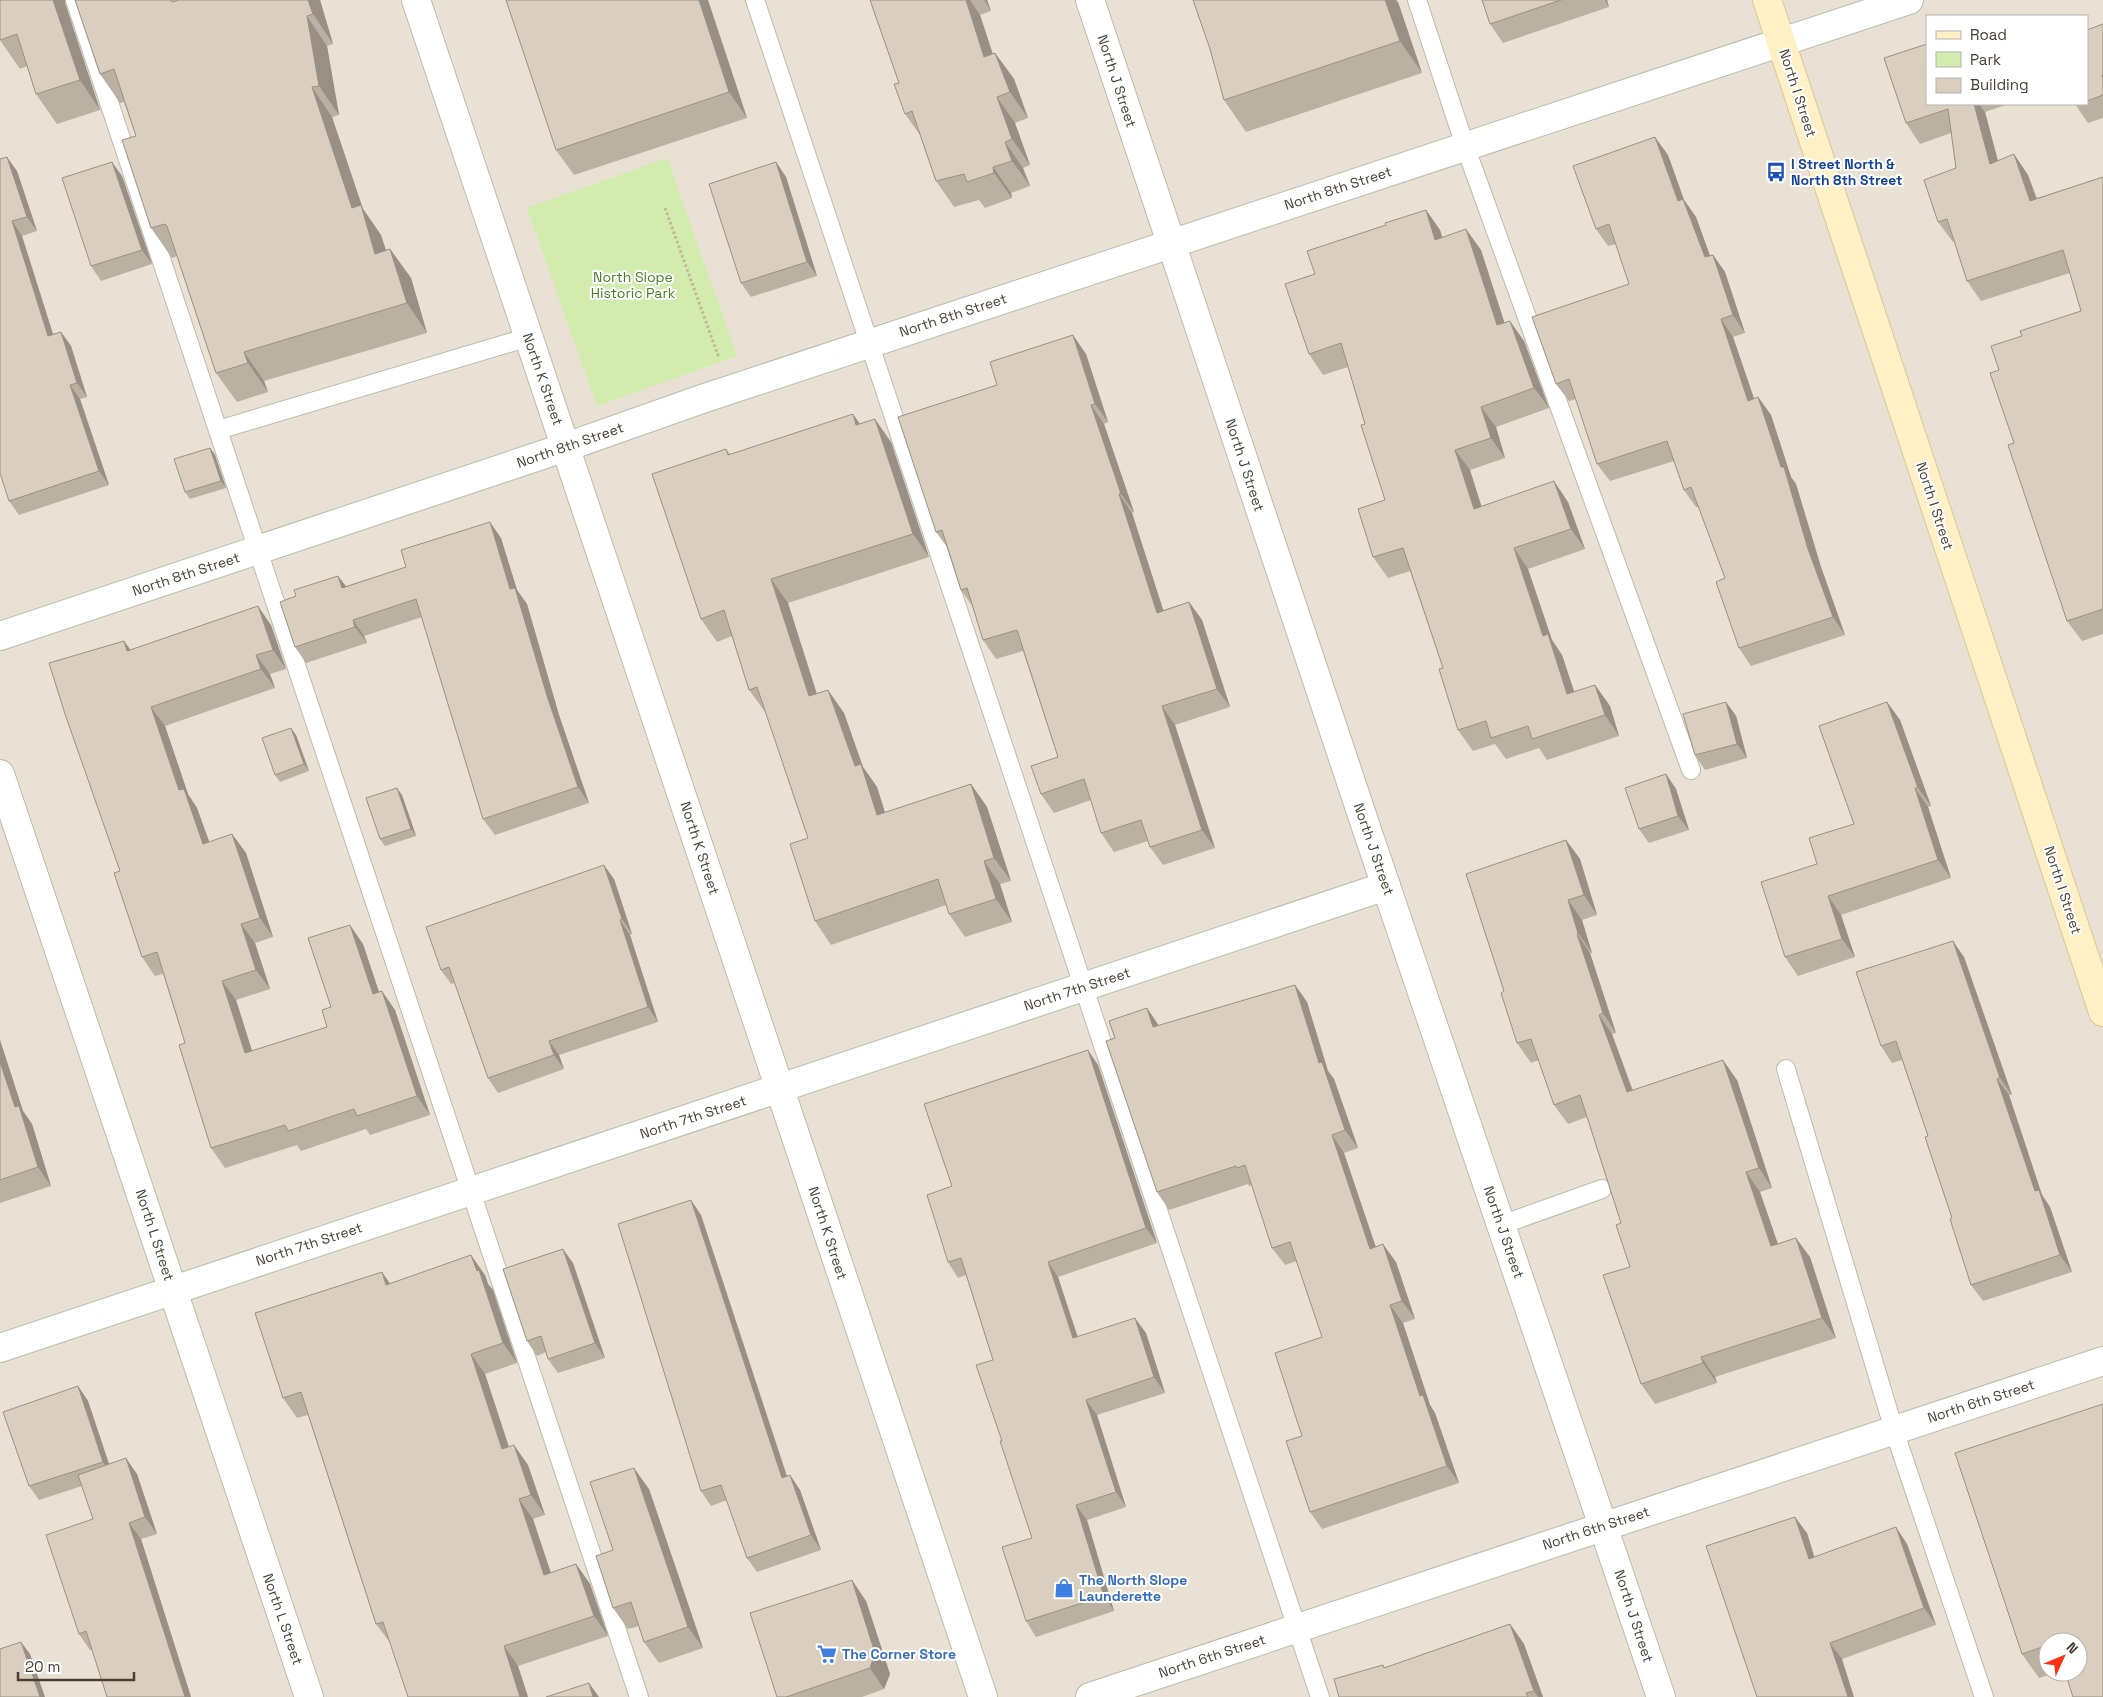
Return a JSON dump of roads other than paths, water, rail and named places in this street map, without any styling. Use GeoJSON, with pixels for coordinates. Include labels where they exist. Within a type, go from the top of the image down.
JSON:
{"type":"FeatureCollection","features":[{"type":"Feature","properties":{"kind":"main road","name":"North I Street"},"geometry":{"type":"LineString","coordinates":[[1767,0],[2103,1012]]}},
{"type":"Feature","properties":{"kind":"street","name":"North K Street"},"geometry":{"type":"LineString","coordinates":[[416,0],[982,1697]]}},
{"type":"Feature","properties":{"kind":"street","name":"North J Street"},"geometry":{"type":"LineString","coordinates":[[1090,0],[1386,886],[1661,1697]]}},
{"type":"Feature","properties":{"kind":"street","name":"North 8th Street"},"geometry":{"type":"LineString","coordinates":[[0,636],[1171,242],[1909,0]]}},
{"type":"Feature","properties":{"kind":"street","name":"North L Street"},"geometry":{"type":"LineString","coordinates":[[0,774],[309,1697]]}},
{"type":"Feature","properties":{"kind":"street","name":"North 7th Street"},"geometry":{"type":"LineString","coordinates":[[0,1348],[1386,886]]}},
{"type":"Feature","properties":{"kind":"street","name":"North 6th Street"},"geometry":{"type":"LineString","coordinates":[[1090,1697],[2103,1361]]}},
{"type":"Feature","properties":{"kind":"lane"},"geometry":{"type":"LineString","coordinates":[[75,0],[639,1697]]}},
{"type":"Feature","properties":{"kind":"lane"},"geometry":{"type":"LineString","coordinates":[[755,0],[1320,1697]]}},
{"type":"Feature","properties":{"kind":"lane"},"geometry":{"type":"LineString","coordinates":[[1416,0],[1466,146],[1691,770]]}},
{"type":"Feature","properties":{"kind":"lane"},"geometry":{"type":"LineString","coordinates":[[218,430],[528,337]]}},
{"type":"Feature","properties":{"kind":"lane"},"geometry":{"type":"LineString","coordinates":[[1786,1069],[1894,1430],[1984,1697]]}},
{"type":"Feature","properties":{"kind":"lane"},"geometry":{"type":"LineString","coordinates":[[1501,1224],[1602,1189]]}},
{"type":"Feature","properties":{"kind":"place","name":"I Street North & North 8th Street"},"geometry":{"type":"Point","coordinates":[1776,172]}},
{"type":"Feature","properties":{"kind":"place","name":"The North Slope Launderette"},"geometry":{"type":"Point","coordinates":[1064,1588]}},
{"type":"Feature","properties":{"kind":"place","name":"The Corner Store"},"geometry":{"type":"Point","coordinates":[827,1654]}},
{"type":"Feature","properties":{"kind":"park label","name":"North Slope Historic Park"},"geometry":{"type":"Point","coordinates":[633,286]}}]}
